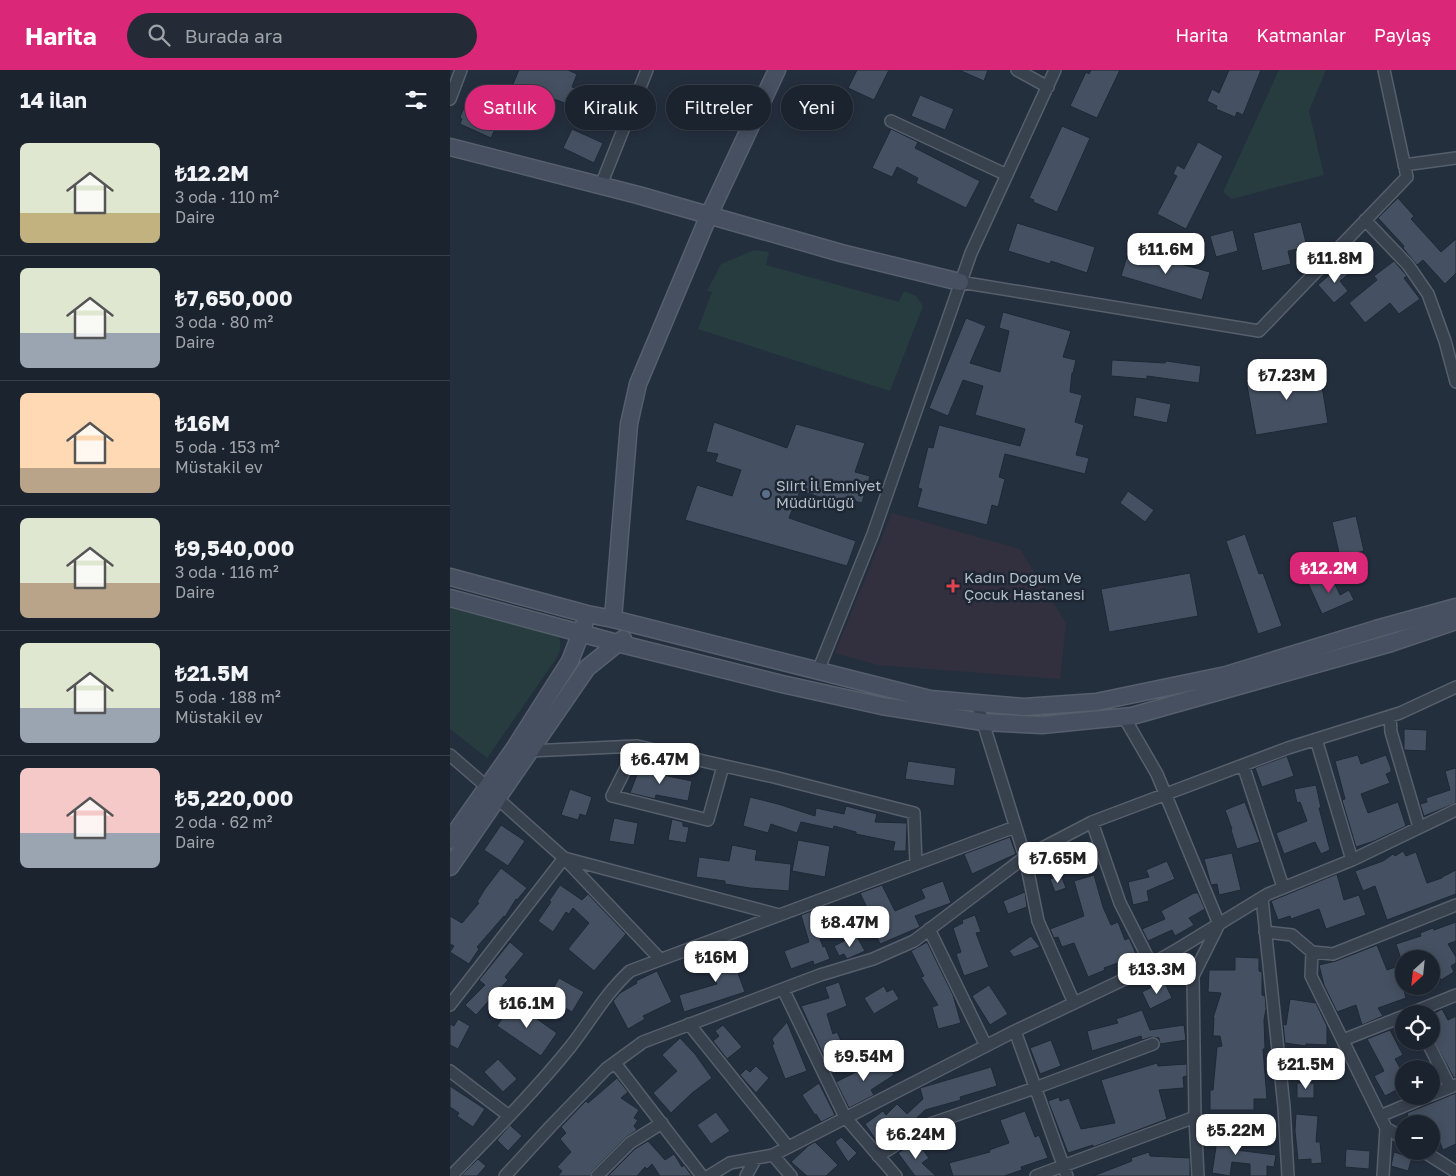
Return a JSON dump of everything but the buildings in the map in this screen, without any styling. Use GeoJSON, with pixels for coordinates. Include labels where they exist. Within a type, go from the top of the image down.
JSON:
{"type":"FeatureCollection","features":[{"type":"Feature","properties":{"kind":"main road"},"geometry":{"type":"LineString","coordinates":[[613,619],[629,424],[638,384],[709,215],[777,70]]}},
{"type":"Feature","properties":{"kind":"main road"},"geometry":{"type":"LineString","coordinates":[[450,147],[601,185],[841,253],[960,282]]}},
{"type":"Feature","properties":{"kind":"main road"},"geometry":{"type":"LineString","coordinates":[[450,577],[588,614],[930,699],[1024,707],[1096,702],[1226,675],[1376,629],[1456,607]]}},
{"type":"Feature","properties":{"kind":"main road"},"geometry":{"type":"LineString","coordinates":[[450,598],[581,634],[782,684],[882,706],[983,722],[1042,725],[1124,717],[1176,704],[1391,643],[1456,621]]}},
{"type":"Feature","properties":{"kind":"main road"},"geometry":{"type":"LineString","coordinates":[[450,867],[514,749],[570,662],[588,614]]}},
{"type":"Feature","properties":{"kind":"main road"},"geometry":{"type":"LineString","coordinates":[[450,840],[529,751],[587,668],[638,626]]}},
{"type":"Feature","properties":{"kind":"street"},"geometry":{"type":"LineString","coordinates":[[450,99],[461,70]]}},
{"type":"Feature","properties":{"kind":"street"},"geometry":{"type":"LineString","coordinates":[[601,185],[647,70]]}},
{"type":"Feature","properties":{"kind":"street"},"geometry":{"type":"LineString","coordinates":[[1017,70],[1048,86]]}},
{"type":"Feature","properties":{"kind":"street"},"geometry":{"type":"LineString","coordinates":[[818,671],[873,534],[970,253],[1055,70]]}},
{"type":"Feature","properties":{"kind":"street"},"geometry":{"type":"LineString","coordinates":[[960,282],[1259,331],[1407,177],[1384,70]]}},
{"type":"Feature","properties":{"kind":"street"},"geometry":{"type":"LineString","coordinates":[[891,121],[1007,175]]}},
{"type":"Feature","properties":{"kind":"street"},"geometry":{"type":"LineString","coordinates":[[1404,165],[1456,158]]}},
{"type":"Feature","properties":{"kind":"street"},"geometry":{"type":"LineString","coordinates":[[1365,220],[1408,265],[1428,294],[1445,341],[1456,382]]}},
{"type":"Feature","properties":{"kind":"street"},"geometry":{"type":"LineString","coordinates":[[505,1176],[550,1126],[606,1069],[643,1042],[783,989],[873,959],[914,941],[1025,857],[1092,822],[1243,765],[1390,716],[1456,688]]}},
{"type":"Feature","properties":{"kind":"street"},"geometry":{"type":"LineString","coordinates":[[977,703],[1025,857],[1038,922],[1074,1003]]}},
{"type":"Feature","properties":{"kind":"street"},"geometry":{"type":"LineString","coordinates":[[1390,716],[1391,732],[1418,827]]}},
{"type":"Feature","properties":{"kind":"street"},"geometry":{"type":"LineString","coordinates":[[1124,717],[1157,774],[1219,924],[1193,976],[1195,1117],[1198,1176]]}},
{"type":"Feature","properties":{"kind":"street"},"geometry":{"type":"LineString","coordinates":[[1316,740],[1352,860]]}},
{"type":"Feature","properties":{"kind":"street"},"geometry":{"type":"LineString","coordinates":[[637,746],[612,796],[708,820],[724,766]]}},
{"type":"Feature","properties":{"kind":"street"},"geometry":{"type":"LineString","coordinates":[[529,751],[637,746],[914,814],[916,864]]}},
{"type":"Feature","properties":{"kind":"street"},"geometry":{"type":"LineString","coordinates":[[450,754],[564,858],[660,959]]}},
{"type":"Feature","properties":{"kind":"street"},"geometry":{"type":"LineString","coordinates":[[1243,765],[1283,887]]}},
{"type":"Feature","properties":{"kind":"street"},"geometry":{"type":"LineString","coordinates":[[708,1176],[730,1163],[773,1155],[1015,1031],[1151,964],[1283,887],[1352,860],[1456,810]]}},
{"type":"Feature","properties":{"kind":"street"},"geometry":{"type":"LineString","coordinates":[[1092,822],[1120,903],[1151,964]]}},
{"type":"Feature","properties":{"kind":"street"},"geometry":{"type":"LineString","coordinates":[[453,1168],[509,1116],[572,1044],[615,984],[630,971],[1015,827]]}},
{"type":"Feature","properties":{"kind":"street"},"geometry":{"type":"LineString","coordinates":[[564,858],[779,915]]}},
{"type":"Feature","properties":{"kind":"street"},"geometry":{"type":"LineString","coordinates":[[450,1005],[564,858]]}},
{"type":"Feature","properties":{"kind":"street"},"geometry":{"type":"LineString","coordinates":[[1262,898],[1284,1107],[1288,1176]]}},
{"type":"Feature","properties":{"kind":"street"},"geometry":{"type":"LineString","coordinates":[[1265,932],[1292,935],[1312,952],[1333,954],[1456,905]]}},
{"type":"Feature","properties":{"kind":"street"},"geometry":{"type":"LineString","coordinates":[[929,929],[986,1046]]}},
{"type":"Feature","properties":{"kind":"street"},"geometry":{"type":"LineString","coordinates":[[1312,952],[1311,976],[1386,1128],[1382,1176]]}},
{"type":"Feature","properties":{"kind":"street"},"geometry":{"type":"LineString","coordinates":[[783,989],[845,1117],[896,1176]]}},
{"type":"Feature","properties":{"kind":"street"},"geometry":{"type":"LineString","coordinates":[[1432,1005],[1456,995]]}},
{"type":"Feature","properties":{"kind":"street"},"geometry":{"type":"LineString","coordinates":[[1343,1040],[1395,1020]]}},
{"type":"Feature","properties":{"kind":"street"},"geometry":{"type":"LineString","coordinates":[[689,1024],[788,1147]]}},
{"type":"Feature","properties":{"kind":"street"},"geometry":{"type":"LineString","coordinates":[[1015,1031],[1066,1171]]}},
{"type":"Feature","properties":{"kind":"street"},"geometry":{"type":"LineString","coordinates":[[878,1156],[928,1125],[1153,1044]]}},
{"type":"Feature","properties":{"kind":"street"},"geometry":{"type":"LineString","coordinates":[[1432,1050],[1453,1086],[1440,1092]]}},
{"type":"Feature","properties":{"kind":"street"},"geometry":{"type":"LineString","coordinates":[[615,1063],[702,1176]]}},
{"type":"Feature","properties":{"kind":"street"},"geometry":{"type":"LineString","coordinates":[[450,1071],[509,1116]]}},
{"type":"Feature","properties":{"kind":"street"},"geometry":{"type":"LineString","coordinates":[[1380,1116],[1408,1105]]}},
{"type":"Feature","properties":{"kind":"street"},"geometry":{"type":"LineString","coordinates":[[1036,1176],[1066,1171],[1195,1117]]}},
{"type":"Feature","properties":{"kind":"street"},"geometry":{"type":"LineString","coordinates":[[597,1176],[630,1143],[662,1122]]}},
{"type":"Feature","properties":{"kind":"street"},"geometry":{"type":"LineString","coordinates":[[1386,1128],[1395,1134]]}},
{"type":"Feature","properties":{"kind":"street"},"geometry":{"type":"LineString","coordinates":[[773,1155],[791,1176]]}},
{"type":"Feature","properties":{"kind":"street"},"geometry":{"type":"LineString","coordinates":[[746,1176],[756,1158]]}},
{"type":"Feature","properties":{"kind":"street"},"geometry":{"type":"LineString","coordinates":[[1437,1160],[1456,1172]]}},
{"type":"Feature","properties":{"kind":"shaded area","name":"Kadın Doğum Ve Çocuk Hastanesi"},"geometry":{"type":"Polygon","coordinates":[[[892,513],[1020,549],[1066,623],[1060,679],[878,665],[835,653],[892,513]]]}},
{"type":"Feature","properties":{"kind":"green space"},"geometry":{"type":"Polygon","coordinates":[[[1279,70],[1326,70],[1309,111],[1324,175],[1232,199],[1223,192],[1279,70]]]}},
{"type":"Feature","properties":{"kind":"green space"},"geometry":{"type":"Polygon","coordinates":[[[754,250],[769,252],[766,265],[899,302],[904,291],[916,296],[923,306],[890,391],[698,329],[712,292],[707,291],[721,264],[754,250]]]}},
{"type":"Feature","properties":{"kind":"green space"},"geometry":{"type":"Polygon","coordinates":[[[450,603],[557,631],[559,639],[560,649],[556,659],[487,758],[450,729],[450,603]]]}},
{"type":"Feature","properties":{"kind":"place","name":"Siirt İl Emniyet Müdürlüğü"},"geometry":{"type":"Point","coordinates":[766,494]}},
{"type":"Feature","properties":{"kind":"place","name":"Kadın Doğum Ve Çocuk Hastanesi"},"geometry":{"type":"Point","coordinates":[953,586]}}]}
